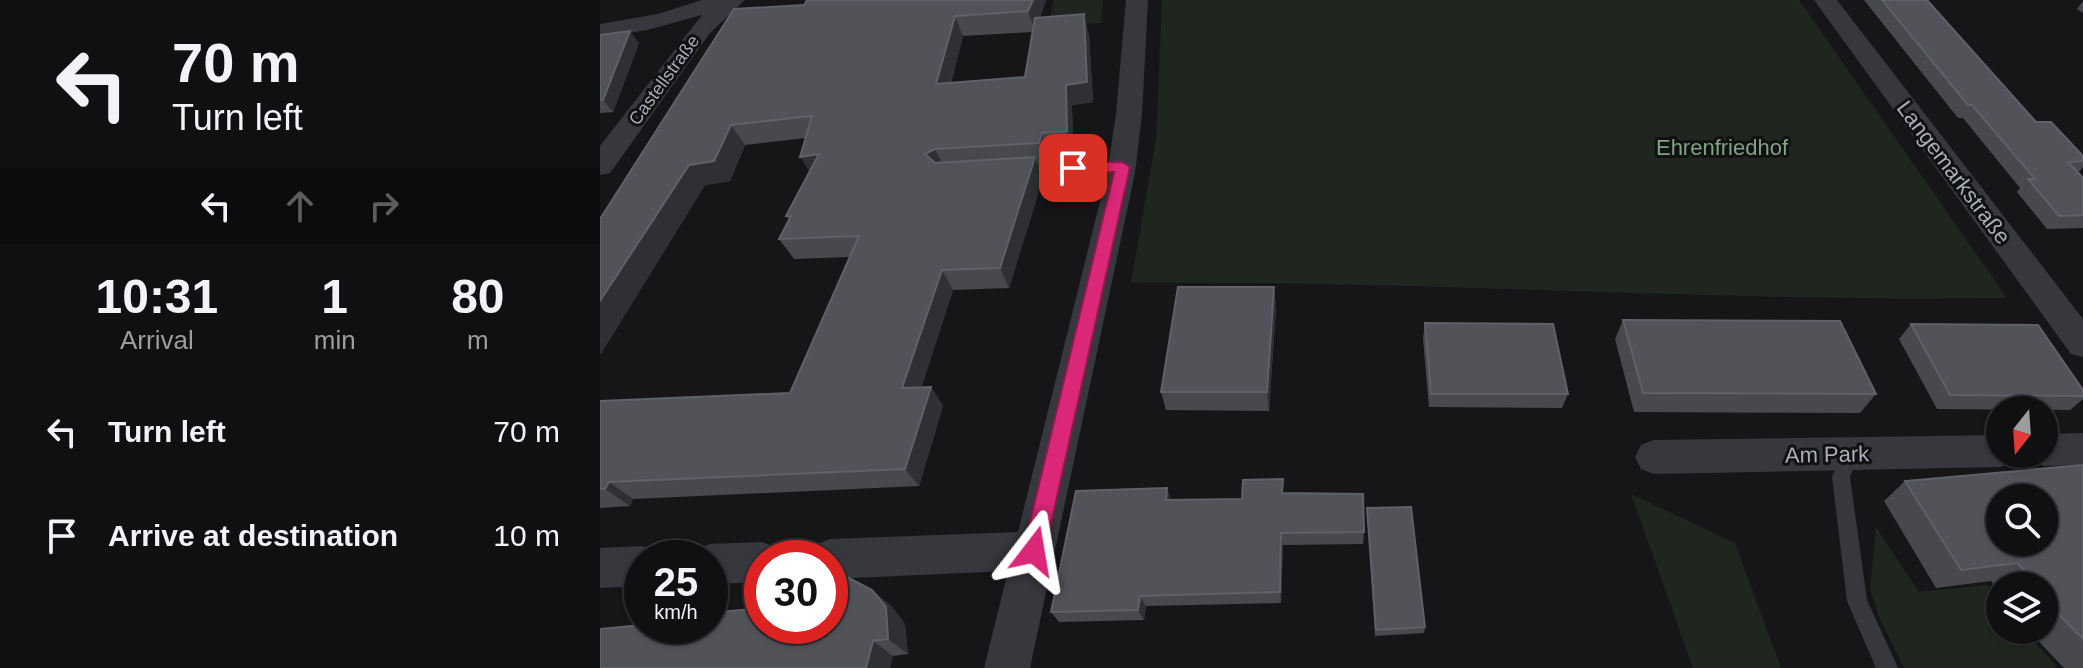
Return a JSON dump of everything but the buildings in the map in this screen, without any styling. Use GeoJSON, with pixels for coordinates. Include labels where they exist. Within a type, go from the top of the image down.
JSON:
{"type":"FeatureCollection","features":[{"type":"Feature","properties":{"kind":"street"},"geometry":{"type":"LineString","coordinates":[[600,31],[639,26],[691,13],[723,0]]}},
{"type":"Feature","properties":{"kind":"street","name":"Castellstraße"},"geometry":{"type":"LineString","coordinates":[[600,166],[702,28],[734,0]]}},
{"type":"Feature","properties":{"kind":"street"},"geometry":{"type":"LineString","coordinates":[[1007,668],[1122,167],[1137,0]]}},
{"type":"Feature","properties":{"kind":"street","name":"Langemarkstraße"},"geometry":{"type":"LineString","coordinates":[[1825,0],[2083,344]]}},
{"type":"Feature","properties":{"kind":"street"},"geometry":{"type":"LineString","coordinates":[[2058,450],[2083,449]]}},
{"type":"Feature","properties":{"kind":"street","name":"Am Park"},"geometry":{"type":"LineString","coordinates":[[1654,457],[1986,451]]}},
{"type":"Feature","properties":{"kind":"street"},"geometry":{"type":"LineString","coordinates":[[848,558],[1034,551]]}},
{"type":"Feature","properties":{"kind":"street"},"geometry":{"type":"LineString","coordinates":[[600,568],[624,567]]}},
{"type":"Feature","properties":{"kind":"lane"},"geometry":{"type":"LineString","coordinates":[[1009,171],[1122,167]]}},
{"type":"Feature","properties":{"kind":"lane"},"geometry":{"type":"LineString","coordinates":[[1849,454],[1841,477],[1857,601],[1887,668]]}},
{"type":"Feature","properties":{"kind":"green space"},"geometry":{"type":"Polygon","coordinates":[[[1054,0],[1103,0],[1101,23],[1048,26],[1054,0]]]}},
{"type":"Feature","properties":{"kind":"green space","name":"Ehrenfriedhof"},"geometry":{"type":"Polygon","coordinates":[[[1162,0],[1799,0],[2007,298],[1788,297],[1350,285],[1131,283],[1156,139],[1162,0]]]}},
{"type":"Feature","properties":{"kind":"green space"},"geometry":{"type":"Polygon","coordinates":[[[1631,494],[1735,543],[1781,668],[1693,668],[1631,494]]]}},
{"type":"Feature","properties":{"kind":"green space"},"geometry":{"type":"Polygon","coordinates":[[[1876,527],[1919,592],[1986,585],[1986,644],[2037,644],[2058,668],[1904,668],[1880,619],[1870,589],[1876,527]]]}},
{"type":"Feature","properties":{"kind":"route"},"geometry":{"type":"LineString","coordinates":[[1034,551],[1122,167],[1073,168]]}}]}
